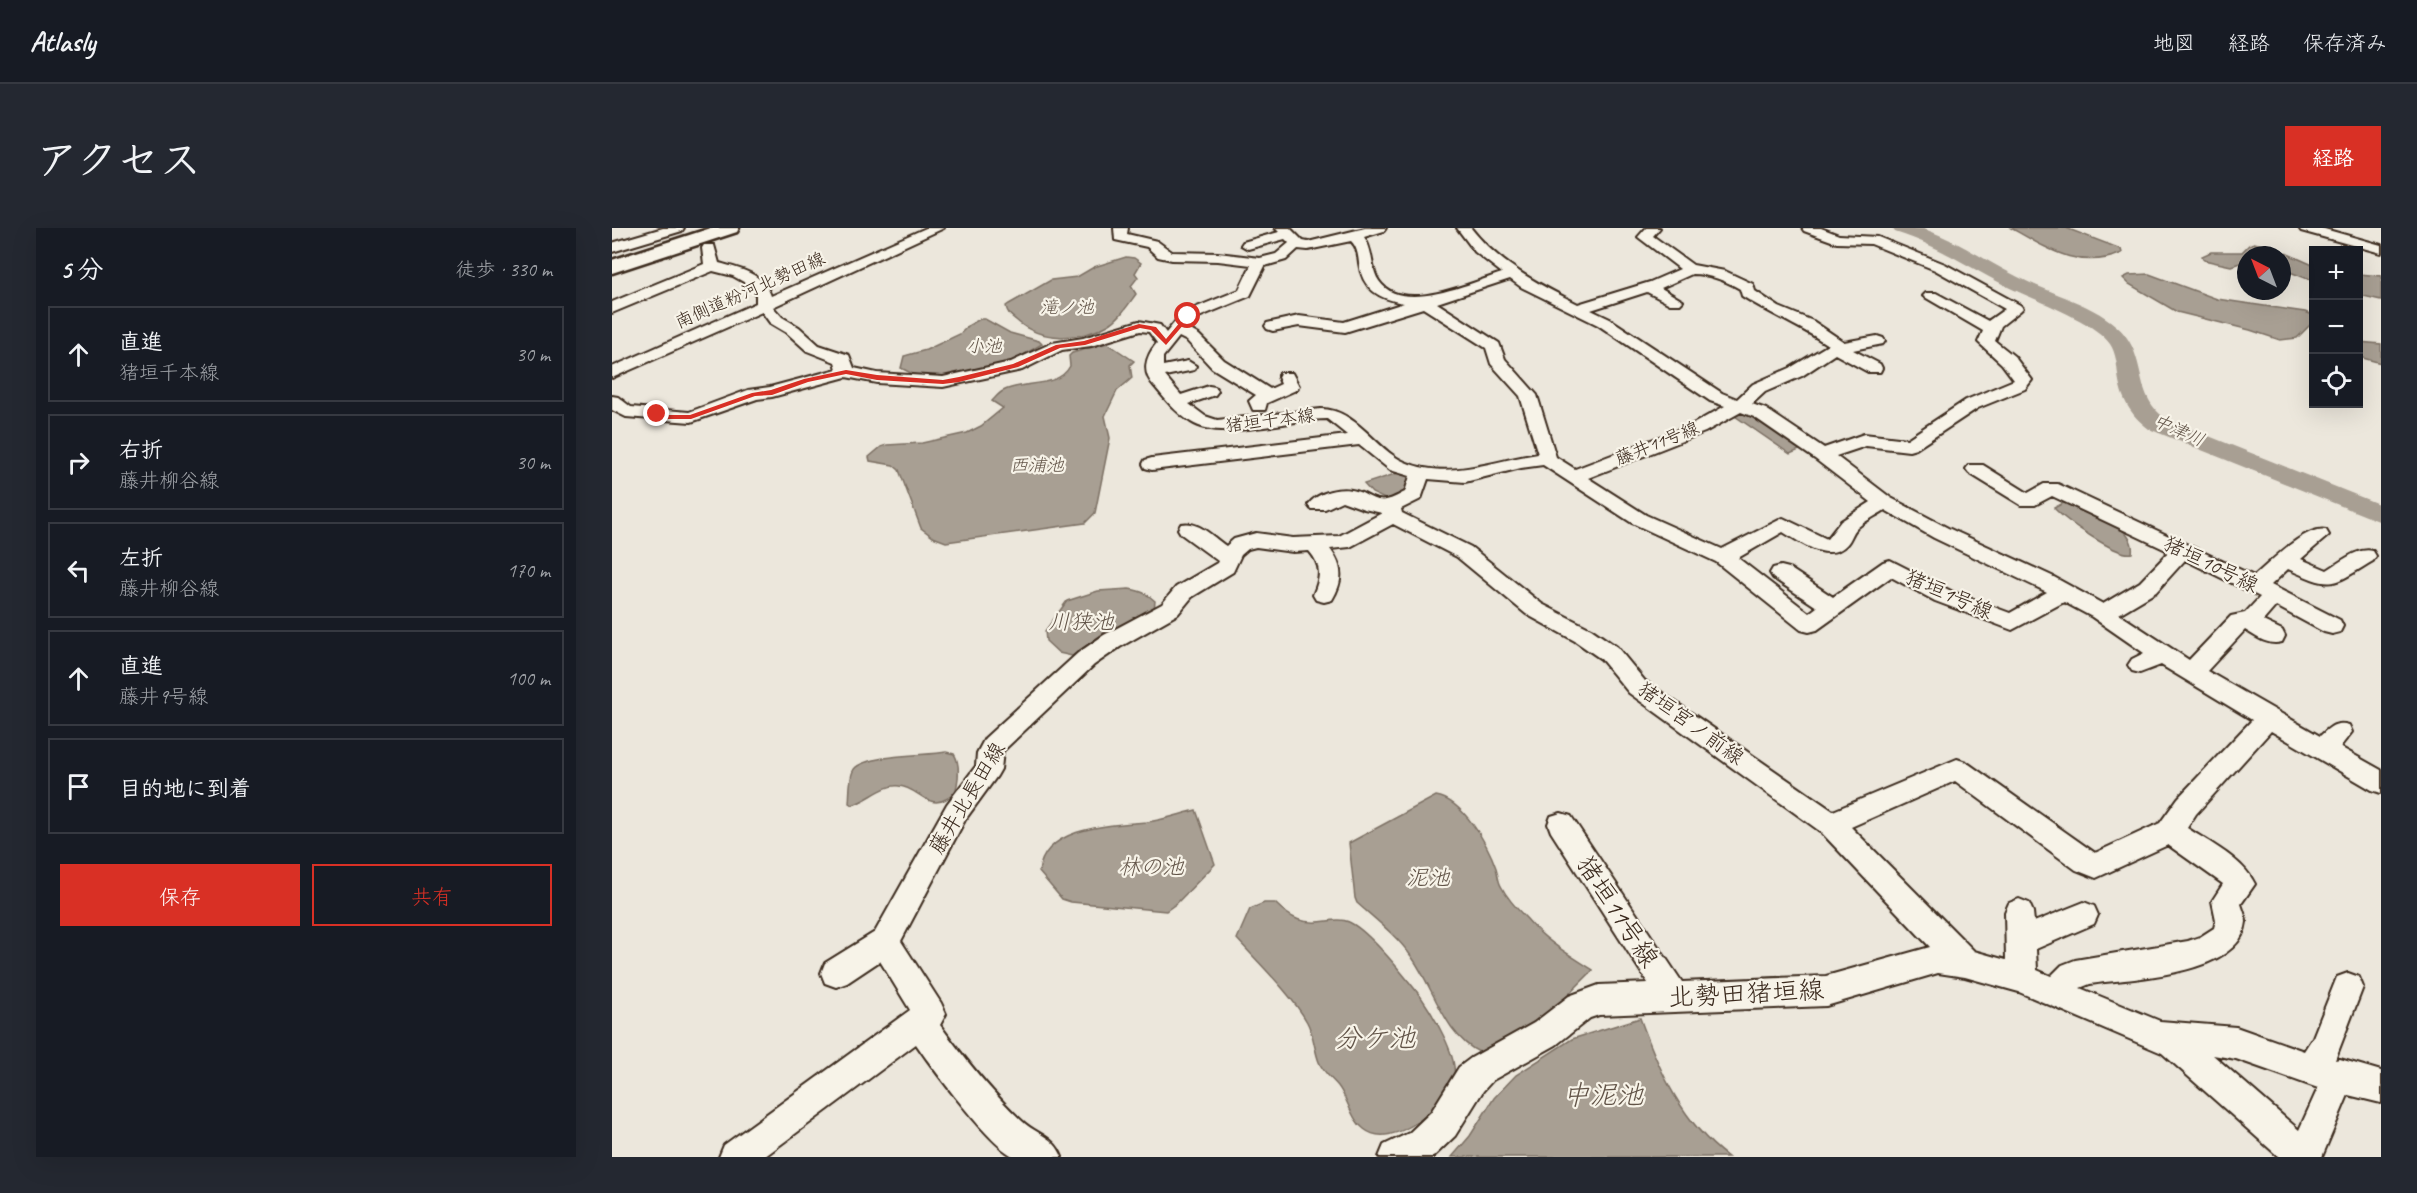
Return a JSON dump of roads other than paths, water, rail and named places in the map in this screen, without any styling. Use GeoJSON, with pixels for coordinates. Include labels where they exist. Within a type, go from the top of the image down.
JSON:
{"type":"FeatureCollection","features":[{"type":"Feature","properties":{"kind":"highway"},"geometry":{"type":"LineString","coordinates":[[612,267],[730,228]]}},
{"type":"Feature","properties":{"kind":"street"},"geometry":{"type":"LineString","coordinates":[[612,248],[677,228]]}},
{"type":"Feature","properties":{"kind":"street","name":"南側道粉河北勢田線"},"geometry":{"type":"LineString","coordinates":[[612,373],[937,228]]}},
{"type":"Feature","properties":{"kind":"street"},"geometry":{"type":"LineString","coordinates":[[1121,228],[1120,237],[1152,244],[1163,254],[1260,262],[1283,259],[1288,236]]}},
{"type":"Feature","properties":{"kind":"street"},"geometry":{"type":"LineString","coordinates":[[1248,245],[1288,236],[1308,246],[1379,228]]}},
{"type":"Feature","properties":{"kind":"street"},"geometry":{"type":"LineString","coordinates":[[1464,228],[1480,249],[1526,284],[1576,315],[1604,322],[1716,397],[1760,413],[1822,455],[1884,502],[1941,533],[2064,592],[2103,614],[2191,673],[2269,717],[2332,740],[2374,786]]}},
{"type":"Feature","properties":{"kind":"street"},"geometry":{"type":"LineString","coordinates":[[1653,228],[1645,237],[1684,273]]}},
{"type":"Feature","properties":{"kind":"street"},"geometry":{"type":"LineString","coordinates":[[1809,228],[1837,239],[1873,240],[1940,267],[2015,308]]}},
{"type":"Feature","properties":{"kind":"street"},"geometry":{"type":"LineString","coordinates":[[2306,228],[2381,249]]}},
{"type":"Feature","properties":{"kind":"street"},"geometry":{"type":"LineString","coordinates":[[1354,236],[1363,246],[1367,256],[1366,265],[1372,284],[1387,294],[1422,302],[1493,346],[1497,360],[1528,394],[1532,413],[1548,456],[1546,459],[1646,523],[1723,557],[1784,524],[1819,544],[1831,546],[1839,540],[1848,525],[1884,502]]}},
{"type":"Feature","properties":{"kind":"street"},"geometry":{"type":"LineString","coordinates":[[709,248],[712,266]]}},
{"type":"Feature","properties":{"kind":"street"},"geometry":{"type":"LineString","coordinates":[[1188,366],[1155,373],[1155,356],[1188,316],[1245,293],[1260,262]]}},
{"type":"Feature","properties":{"kind":"street"},"geometry":{"type":"LineString","coordinates":[[612,308],[712,266],[737,272],[758,283],[765,296],[764,305],[776,320],[793,330],[813,348],[843,359],[846,372]]}},
{"type":"Feature","properties":{"kind":"street"},"geometry":{"type":"LineString","coordinates":[[1657,266],[1684,273]]}},
{"type":"Feature","properties":{"kind":"street"},"geometry":{"type":"LineString","coordinates":[[1576,315],[1684,273],[1712,271],[1748,287],[1747,293],[1774,310],[1795,314],[1838,347],[1874,368]]}},
{"type":"Feature","properties":{"kind":"street"},"geometry":{"type":"LineString","coordinates":[[1273,326],[1299,321],[1346,327],[1512,274]]}},
{"type":"Feature","properties":{"kind":"street"},"geometry":{"type":"LineString","coordinates":[[1648,287],[1675,301]]}},
{"type":"Feature","properties":{"kind":"street"},"geometry":{"type":"LineString","coordinates":[[1932,296],[1990,329]]}},
{"type":"Feature","properties":{"kind":"street"},"geometry":{"type":"LineString","coordinates":[[1822,455],[1864,440],[1909,445],[1972,404],[2019,385],[2023,380],[2019,374],[2008,360],[1986,342],[1990,329],[2015,308],[2034,301]]}},
{"type":"Feature","properties":{"kind":"street"},"geometry":{"type":"LineString","coordinates":[[1763,314],[1795,314]]}},
{"type":"Feature","properties":{"kind":"street"},"geometry":{"type":"LineString","coordinates":[[612,401],[626,412],[680,418],[703,414],[753,391],[772,392],[846,372],[877,378],[943,382],[959,380],[1016,366],[1058,346],[1085,343],[1139,326],[1154,328],[1171,336],[1193,338],[1218,364],[1267,395]]}},
{"type":"Feature","properties":{"kind":"street"},"geometry":{"type":"LineString","coordinates":[[1838,347],[1877,341]]}},
{"type":"Feature","properties":{"kind":"street","name":"藤井11号線"},"geometry":{"type":"LineString","coordinates":[[1572,477],[1699,428],[1740,405],[1759,388],[1796,372],[1838,347]]}},
{"type":"Feature","properties":{"kind":"street","name":"猪垣千本線"},"geometry":{"type":"LineString","coordinates":[[1155,373],[1163,388],[1176,402],[1199,420],[1215,426],[1326,413],[1335,416],[1397,466],[1420,473],[1465,476],[1521,462],[1546,459]]}},
{"type":"Feature","properties":{"kind":"street"},"geometry":{"type":"LineString","coordinates":[[1264,421],[1258,401],[1290,386],[1286,376]]}},
{"type":"Feature","properties":{"kind":"street"},"geometry":{"type":"LineString","coordinates":[[1176,402],[1209,391]]}},
{"type":"Feature","properties":{"kind":"street"},"geometry":{"type":"LineString","coordinates":[[1212,430],[1216,455]]}},
{"type":"Feature","properties":{"kind":"street"},"geometry":{"type":"LineString","coordinates":[[1152,464],[1364,439]]}},
{"type":"Feature","properties":{"kind":"street","name":"猪垣10号線"},"geometry":{"type":"LineString","coordinates":[[1976,469],[2028,501],[2051,488],[2263,589],[2271,598],[2252,619],[2244,620],[2191,673]]}},
{"type":"Feature","properties":{"kind":"street","name":"藤井北長田線"},"geometry":{"type":"LineString","coordinates":[[885,942],[957,812],[988,769],[990,753],[994,745],[1086,659],[1112,641],[1170,609],[1184,592],[1226,567],[1236,548],[1247,541],[1315,546],[1343,542],[1413,495],[1420,473]]}},
{"type":"Feature","properties":{"kind":"street","name":"猪垣宮ノ前線"},"geometry":{"type":"LineString","coordinates":[[1318,505],[1335,495],[1343,494],[1392,511],[1464,552],[1534,609],[1583,635],[1610,653],[1637,687],[1831,824],[1965,963]]}},
{"type":"Feature","properties":{"kind":"street"},"geometry":{"type":"LineString","coordinates":[[1188,529],[1229,559]]}},
{"type":"Feature","properties":{"kind":"street"},"geometry":{"type":"LineString","coordinates":[[2319,535],[2285,560],[2263,589],[2332,626]]}},
{"type":"Feature","properties":{"kind":"street"},"geometry":{"type":"LineString","coordinates":[[1315,546],[1326,556],[1331,568],[1331,579],[1324,595]]}},
{"type":"Feature","properties":{"kind":"street"},"geometry":{"type":"LineString","coordinates":[[2103,614],[2148,586],[2178,555],[2176,550],[2180,548]]}},
{"type":"Feature","properties":{"kind":"street"},"geometry":{"type":"LineString","coordinates":[[2285,560],[2325,577],[2332,576],[2366,556]]}},
{"type":"Feature","properties":{"kind":"street","name":"猪垣1号線"},"geometry":{"type":"LineString","coordinates":[[1723,557],[1809,624],[1890,567],[1943,596],[2012,622],[2064,592]]}},
{"type":"Feature","properties":{"kind":"street"},"geometry":{"type":"LineString","coordinates":[[1781,573],[1833,608]]}},
{"type":"Feature","properties":{"kind":"street"},"geometry":{"type":"LineString","coordinates":[[2244,620],[2274,636]]}},
{"type":"Feature","properties":{"kind":"street"},"geometry":{"type":"LineString","coordinates":[[2140,665],[2163,654]]}},
{"type":"Feature","properties":{"kind":"street"},"geometry":{"type":"LineString","coordinates":[[1831,824],[1957,769],[2086,862],[2096,866],[2170,831],[2187,806],[2269,717]]}},
{"type":"Feature","properties":{"kind":"street","name":"猪垣11号線"},"geometry":{"type":"LineString","coordinates":[[1561,824],[1675,998]]}},
{"type":"Feature","properties":{"kind":"street"},"geometry":{"type":"LineString","coordinates":[[2056,993],[2074,974],[2188,956],[2217,943],[2226,934],[2230,923],[2226,901],[2241,884],[2229,872],[2170,831]]}},
{"type":"Feature","properties":{"kind":"street"},"geometry":{"type":"LineString","coordinates":[[2019,912],[2022,978]]}},
{"type":"Feature","properties":{"kind":"street"},"geometry":{"type":"LineString","coordinates":[[2020,942],[2084,915]]}},
{"type":"Feature","properties":{"kind":"street"},"geometry":{"type":"LineString","coordinates":[[736,1157],[930,1014],[885,942],[836,973]]}},
{"type":"Feature","properties":{"kind":"street","name":"北勢田猪垣線"},"geometry":{"type":"LineString","coordinates":[[1396,1157],[1421,1144],[1443,1124],[1471,1079],[1482,1069],[1545,1034],[1580,1007],[1599,1000],[1826,991],[1938,959],[1965,963],[2022,978],[2144,1032],[2170,1039],[2223,1040],[2381,1087]]}},
{"type":"Feature","properties":{"kind":"street"},"geometry":{"type":"LineString","coordinates":[[2170,1039],[2305,1157],[2325,1072],[2317,1063],[2348,987]]}},
{"type":"Feature","properties":{"kind":"street"},"geometry":{"type":"LineString","coordinates":[[919,1022],[957,1076],[1011,1134],[1045,1157]]}},
{"type":"Feature","properties":{"kind":"water"},"geometry":{"type":"Polygon","coordinates":[[[2011,228],[2066,228],[2121,249],[2122,253],[2107,258],[2078,259],[2051,250],[2011,228]]]}},
{"type":"Feature","properties":{"kind":"water"},"geometry":{"type":"Polygon","coordinates":[[[2254,243],[2266,246],[2248,246],[2254,243]]]}},
{"type":"Feature","properties":{"kind":"water"},"geometry":{"type":"Polygon","coordinates":[[[2211,252],[2237,252],[2237,264],[2231,266],[2204,260],[2202,256],[2211,252]]]}},
{"type":"Feature","properties":{"kind":"water"},"geometry":{"type":"Polygon","coordinates":[[[2291,255],[2309,263],[2309,279],[2291,272],[2291,255]]]}},
{"type":"Feature","properties":{"kind":"water","name":"滝ノ池"},"geometry":{"type":"Polygon","coordinates":[[[1126,257],[1134,258],[1141,263],[1135,273],[1138,277],[1131,286],[1136,294],[1116,319],[1097,330],[1073,336],[1049,335],[1026,327],[1007,311],[1006,306],[1051,280],[1077,277],[1094,267],[1126,257]]]}},
{"type":"Feature","properties":{"kind":"water"},"geometry":{"type":"Polygon","coordinates":[[[2149,274],[2217,299],[2305,312],[2309,314],[2309,326],[2297,338],[2280,340],[2177,312],[2129,284],[2123,278],[2129,275],[2149,274]]]}},
{"type":"Feature","properties":{"kind":"water"},"geometry":{"type":"Polygon","coordinates":[[[2363,274],[2381,276],[2381,300],[2363,296],[2363,274]]]}},
{"type":"Feature","properties":{"kind":"water","name":"小池"},"geometry":{"type":"Polygon","coordinates":[[[980,319],[985,319],[1010,333],[1039,341],[1042,344],[1013,361],[992,369],[935,379],[913,374],[901,368],[904,356],[926,350],[960,334],[980,319]]]}},
{"type":"Feature","properties":{"kind":"water"},"geometry":{"type":"Polygon","coordinates":[[[2363,342],[2381,344],[2381,363],[2363,358],[2363,342]]]}},
{"type":"Feature","properties":{"kind":"water","name":"西浦池"},"geometry":{"type":"Polygon","coordinates":[[[1107,343],[1134,361],[1130,365],[1132,378],[1117,391],[1105,416],[1110,438],[1095,513],[1085,523],[946,542],[933,537],[921,528],[899,470],[893,465],[870,461],[869,457],[887,445],[922,443],[967,433],[981,426],[1003,408],[992,401],[1002,392],[1057,378],[1070,366],[1069,356],[1072,353],[1107,343]]]}},
{"type":"Feature","properties":{"kind":"water"},"geometry":{"type":"Polygon","coordinates":[[[1742,411],[1759,417],[1804,448],[1790,454],[1732,414],[1742,411]]]}},
{"type":"Feature","properties":{"kind":"water"},"geometry":{"type":"Polygon","coordinates":[[[1401,472],[1410,478],[1413,488],[1391,502],[1372,493],[1364,484],[1401,472]]]}},
{"type":"Feature","properties":{"kind":"water"},"geometry":{"type":"Polygon","coordinates":[[[2067,501],[2119,527],[2131,543],[2132,553],[2125,553],[2104,544],[2080,529],[2054,508],[2067,501]]]}},
{"type":"Feature","properties":{"kind":"water","name":"川狭池"},"geometry":{"type":"Polygon","coordinates":[[[1129,589],[1152,598],[1155,601],[1154,611],[1104,633],[1072,656],[1059,653],[1046,641],[1045,631],[1067,601],[1098,591],[1129,589]]]}},
{"type":"Feature","properties":{"kind":"water"},"geometry":{"type":"Polygon","coordinates":[[[946,752],[954,754],[959,773],[956,790],[946,799],[934,802],[905,787],[893,786],[858,803],[852,805],[849,803],[850,782],[853,771],[858,765],[881,759],[946,752]]]}},
{"type":"Feature","properties":{"kind":"water","name":"泥池"},"geometry":{"type":"Polygon","coordinates":[[[1436,796],[1446,799],[1465,814],[1481,836],[1496,868],[1499,882],[1516,908],[1550,941],[1593,970],[1545,1018],[1481,1053],[1468,1045],[1449,1023],[1419,968],[1405,949],[1386,928],[1357,903],[1355,898],[1349,843],[1436,796]]]}},
{"type":"Feature","properties":{"kind":"water","name":"林の池"},"geometry":{"type":"Polygon","coordinates":[[[1196,810],[1215,864],[1177,903],[1166,911],[1071,902],[1062,899],[1039,872],[1044,857],[1053,845],[1066,837],[1099,827],[1153,821],[1196,810]]]}},
{"type":"Feature","properties":{"kind":"water","name":"分ケ池"},"geometry":{"type":"Polygon","coordinates":[[[1264,903],[1275,903],[1298,920],[1319,922],[1344,920],[1349,922],[1377,945],[1421,997],[1448,1046],[1454,1076],[1450,1088],[1441,1100],[1417,1122],[1403,1130],[1376,1135],[1364,1129],[1356,1120],[1338,1086],[1321,1066],[1313,1037],[1301,1012],[1275,979],[1237,939],[1250,909],[1264,903]]]}},
{"type":"Feature","properties":{"kind":"water","name":"中泥池"},"geometry":{"type":"Polygon","coordinates":[[[1640,1018],[1664,1076],[1685,1112],[1712,1143],[1728,1157],[1452,1157],[1470,1136],[1494,1098],[1516,1075],[1572,1039],[1640,1018]]]}},
{"type":"Feature","properties":{"kind":"waterway","name":"中津川"},"geometry":{"type":"LineString","coordinates":[[1901,228],[1945,244],[2011,281],[2107,329],[2122,346],[2131,387],[2140,408],[2149,418],[2167,430],[2233,453],[2381,514]]}}]}
